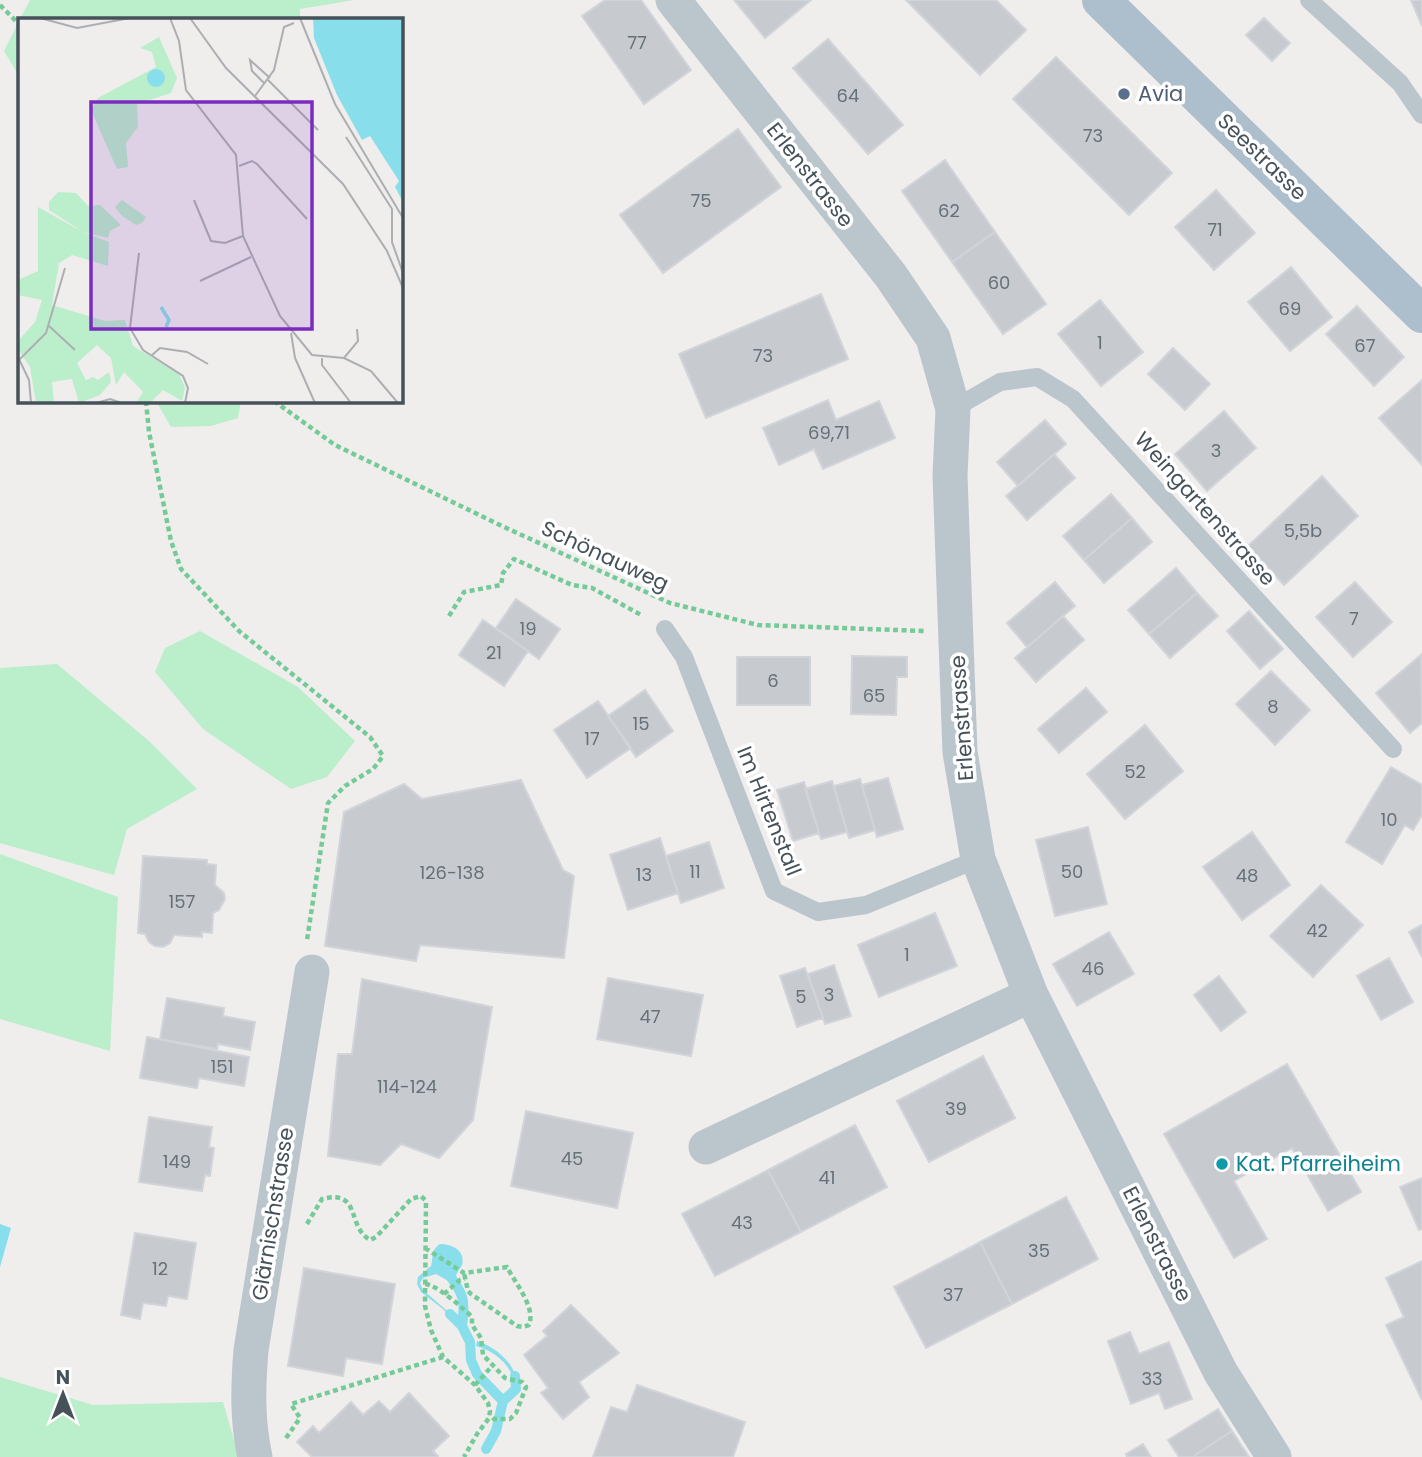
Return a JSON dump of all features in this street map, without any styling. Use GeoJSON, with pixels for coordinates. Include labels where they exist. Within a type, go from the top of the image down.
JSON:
{"type":"FeatureCollection","features":[{"type":"Feature","properties":{"kind":"main road","name":"Seestrasse"},"geometry":{"type":"LineString","coordinates":[[1101,0],[1422,314]]}},
{"type":"Feature","properties":{"kind":"street","name":"Erlenstrasse"},"geometry":{"type":"LineString","coordinates":[[673,0],[891,276],[933,338],[953,409],[950,476],[961,752],[978,859],[1031,995],[1221,1373],[1274,1457]]}},
{"type":"Feature","properties":{"kind":"street","name":"Glärnischstrasse"},"geometry":{"type":"LineString","coordinates":[[255,1457],[249,1424],[251,1350],[309,957]]}},
{"type":"Feature","properties":{"kind":"street"},"geometry":{"type":"LineString","coordinates":[[706,1147],[1031,995]]}},
{"type":"Feature","properties":{"kind":"lane"},"geometry":{"type":"LineString","coordinates":[[1309,0],[1400,83],[1422,116]]}},
{"type":"Feature","properties":{"kind":"lane","name":"Weingartenstrasse"},"geometry":{"type":"LineString","coordinates":[[953,409],[1000,382],[1037,377],[1073,399],[1393,749]]}},
{"type":"Feature","properties":{"kind":"lane","name":"Im Hirtenstall"},"geometry":{"type":"LineString","coordinates":[[665,629],[684,656],[774,891],[817,912],[866,905],[978,859]]}},
{"type":"Feature","properties":{"kind":"path"},"geometry":{"type":"LineString","coordinates":[[0,5],[18,23]]}},
{"type":"Feature","properties":{"kind":"path"},"geometry":{"type":"LineString","coordinates":[[146,402],[149,432],[168,527],[181,569],[239,631],[370,737],[383,756],[373,769],[345,786],[328,803],[309,957]]}},
{"type":"Feature","properties":{"kind":"path","name":"Schönauweg"},"geometry":{"type":"LineString","coordinates":[[275,402],[335,445],[670,603],[758,625],[956,632]]}},
{"type":"Feature","properties":{"kind":"path"},"geometry":{"type":"LineString","coordinates":[[449,616],[464,592],[501,585],[503,573],[514,559],[572,585],[592,588],[665,629]]}},
{"type":"Feature","properties":{"kind":"path"},"geometry":{"type":"LineString","coordinates":[[311,1218],[322,1199],[345,1198],[362,1234],[370,1240],[380,1233],[411,1199],[421,1196],[426,1201],[425,1301],[431,1329],[443,1357],[477,1383],[492,1417]]}},
{"type":"Feature","properties":{"kind":"path"},"geometry":{"type":"LineString","coordinates":[[425,1248],[463,1272],[468,1291],[498,1314],[517,1326],[528,1325],[531,1316],[529,1308],[507,1267],[463,1272]]}},
{"type":"Feature","properties":{"kind":"path"},"geometry":{"type":"LineString","coordinates":[[444,1294],[466,1279]]}},
{"type":"Feature","properties":{"kind":"path"},"geometry":{"type":"LineString","coordinates":[[425,1284],[431,1284],[472,1317],[472,1325],[481,1338],[483,1355],[505,1378],[522,1382],[526,1387],[516,1413],[505,1421],[492,1417]]}},
{"type":"Feature","properties":{"kind":"path"},"geometry":{"type":"LineString","coordinates":[[286,1438],[300,1418],[291,1405],[443,1357]]}},
{"type":"Feature","properties":{"kind":"path"},"geometry":{"type":"LineString","coordinates":[[477,1383],[493,1365]]}},
{"type":"Feature","properties":{"kind":"path"},"geometry":{"type":"LineString","coordinates":[[464,1457],[492,1417]]}},
{"type":"Feature","properties":{"kind":"green space"},"geometry":{"type":"Polygon","coordinates":[[[30,0],[354,0],[300,9],[300,18],[21,18],[30,0]]]}},
{"type":"Feature","properties":{"kind":"green space"},"geometry":{"type":"Polygon","coordinates":[[[18,23],[18,74],[4,51],[18,23]]]}},
{"type":"Feature","properties":{"kind":"green space"},"geometry":{"type":"Polygon","coordinates":[[[157,402],[241,402],[238,418],[211,426],[171,427],[157,402]]]}},
{"type":"Feature","properties":{"kind":"green space"},"geometry":{"type":"Polygon","coordinates":[[[200,631],[298,687],[355,741],[327,777],[291,789],[203,729],[155,672],[165,648],[200,631]]]}},
{"type":"Feature","properties":{"kind":"green space"},"geometry":{"type":"Polygon","coordinates":[[[57,664],[149,741],[197,789],[127,829],[114,875],[0,843],[0,668],[57,664]]]}},
{"type":"Feature","properties":{"kind":"green space"},"geometry":{"type":"Polygon","coordinates":[[[0,854],[118,897],[110,1051],[0,1019],[0,854]]]}},
{"type":"Feature","properties":{"kind":"green space"},"geometry":{"type":"Polygon","coordinates":[[[0,1377],[93,1405],[223,1402],[239,1457],[0,1457],[0,1377]]]}},
{"type":"Feature","properties":{"kind":"water"},"geometry":{"type":"Polygon","coordinates":[[[0,1224],[11,1228],[0,1267],[0,1224]]]}},
{"type":"Feature","properties":{"kind":"water"},"geometry":{"type":"Polygon","coordinates":[[[440,1244],[453,1247],[462,1255],[462,1265],[456,1281],[452,1283],[436,1274],[423,1278],[420,1283],[423,1290],[460,1322],[458,1325],[421,1292],[417,1284],[418,1277],[431,1266],[434,1251],[440,1244]]]}},
{"type":"Feature","properties":{"kind":"water"},"geometry":{"type":"Polygon","coordinates":[[[477,1341],[505,1358],[514,1372],[518,1388],[513,1387],[511,1373],[502,1361],[490,1351],[476,1346],[477,1341]]]}},
{"type":"Feature","properties":{"kind":"building"},"geometry":{"type":"Polygon","coordinates":[[[605,0],[641,0],[691,70],[644,104],[582,16],[605,0]]]}},
{"type":"Feature","properties":{"kind":"building"},"geometry":{"type":"Polygon","coordinates":[[[734,0],[811,0],[765,38],[734,0]]]}},
{"type":"Feature","properties":{"kind":"building"},"geometry":{"type":"Polygon","coordinates":[[[906,0],[996,0],[1026,30],[980,75],[906,0]]]}},
{"type":"Feature","properties":{"kind":"building"},"geometry":{"type":"Polygon","coordinates":[[[1411,0],[1422,0],[1422,26],[1411,0]]]}},
{"type":"Feature","properties":{"kind":"building"},"geometry":{"type":"Polygon","coordinates":[[[1264,18],[1290,43],[1272,61],[1246,35],[1264,18]]]}},
{"type":"Feature","properties":{"kind":"building"},"geometry":{"type":"Polygon","coordinates":[[[828,39],[903,125],[868,154],[793,68],[828,39]]]}},
{"type":"Feature","properties":{"kind":"building"},"geometry":{"type":"Polygon","coordinates":[[[1056,57],[1172,173],[1129,215],[1013,99],[1056,57]]]}},
{"type":"Feature","properties":{"kind":"building"},"geometry":{"type":"Polygon","coordinates":[[[738,129],[781,187],[663,273],[620,215],[738,129]]]}},
{"type":"Feature","properties":{"kind":"building"},"geometry":{"type":"Polygon","coordinates":[[[945,160],[995,232],[952,262],[902,191],[945,160]]]}},
{"type":"Feature","properties":{"kind":"building"},"geometry":{"type":"Polygon","coordinates":[[[1216,190],[1255,233],[1214,270],[1175,227],[1216,190]]]}},
{"type":"Feature","properties":{"kind":"building"},"geometry":{"type":"Polygon","coordinates":[[[995,232],[1046,304],[1003,334],[952,262],[995,232]]]}},
{"type":"Feature","properties":{"kind":"building"},"geometry":{"type":"Polygon","coordinates":[[[1291,267],[1332,317],[1290,351],[1248,302],[1291,267]]]}},
{"type":"Feature","properties":{"kind":"building"},"geometry":{"type":"Polygon","coordinates":[[[821,294],[848,359],[706,418],[679,354],[821,294]]]}},
{"type":"Feature","properties":{"kind":"building"},"geometry":{"type":"Polygon","coordinates":[[[1100,300],[1143,352],[1101,386],[1058,334],[1100,300]]]}},
{"type":"Feature","properties":{"kind":"building"},"geometry":{"type":"Polygon","coordinates":[[[1357,306],[1404,357],[1374,386],[1326,334],[1357,306]]]}},
{"type":"Feature","properties":{"kind":"building"},"geometry":{"type":"Polygon","coordinates":[[[1173,348],[1210,384],[1185,410],[1148,374],[1173,348]]]}},
{"type":"Feature","properties":{"kind":"building"},"geometry":{"type":"Polygon","coordinates":[[[1422,380],[1422,465],[1379,418],[1422,380]]]}},
{"type":"Feature","properties":{"kind":"building"},"geometry":{"type":"Polygon","coordinates":[[[828,400],[836,420],[879,401],[895,438],[823,469],[814,449],[779,465],[763,428],[828,400]]]}},
{"type":"Feature","properties":{"kind":"building"},"geometry":{"type":"Polygon","coordinates":[[[1224,411],[1256,448],[1207,491],[1175,454],[1224,411]]]}},
{"type":"Feature","properties":{"kind":"building"},"geometry":{"type":"Polygon","coordinates":[[[1045,420],[1066,444],[1018,486],[997,462],[1045,420]]]}},
{"type":"Feature","properties":{"kind":"building"},"geometry":{"type":"Polygon","coordinates":[[[1054,454],[1075,478],[1027,520],[1006,496],[1054,454]]]}},
{"type":"Feature","properties":{"kind":"building"},"geometry":{"type":"Polygon","coordinates":[[[1322,476],[1358,516],[1284,585],[1248,546],[1322,476]]]}},
{"type":"Feature","properties":{"kind":"building"},"geometry":{"type":"Polygon","coordinates":[[[1111,494],[1132,518],[1084,560],[1063,536],[1111,494]]]}},
{"type":"Feature","properties":{"kind":"building"},"geometry":{"type":"Polygon","coordinates":[[[1132,518],[1152,542],[1104,583],[1084,560],[1132,518]]]}},
{"type":"Feature","properties":{"kind":"building"},"geometry":{"type":"Polygon","coordinates":[[[1176,568],[1197,593],[1149,634],[1128,610],[1176,568]]]}},
{"type":"Feature","properties":{"kind":"building"},"geometry":{"type":"Polygon","coordinates":[[[1055,582],[1075,606],[1027,647],[1007,623],[1055,582]]]}},
{"type":"Feature","properties":{"kind":"building"},"geometry":{"type":"Polygon","coordinates":[[[1355,582],[1392,622],[1353,657],[1316,617],[1355,582]]]}},
{"type":"Feature","properties":{"kind":"building"},"geometry":{"type":"Polygon","coordinates":[[[1197,593],[1218,616],[1170,658],[1149,634],[1197,593]]]}},
{"type":"Feature","properties":{"kind":"building"},"geometry":{"type":"Polygon","coordinates":[[[516,599],[560,629],[539,659],[496,628],[516,599]]]}},
{"type":"Feature","properties":{"kind":"building"},"geometry":{"type":"Polygon","coordinates":[[[1249,611],[1283,649],[1260,669],[1227,631],[1249,611]]]}},
{"type":"Feature","properties":{"kind":"building"},"geometry":{"type":"Polygon","coordinates":[[[1063,616],[1084,640],[1036,682],[1015,658],[1063,616]]]}},
{"type":"Feature","properties":{"kind":"building"},"geometry":{"type":"Polygon","coordinates":[[[483,620],[528,651],[504,686],[459,655],[483,620]]]}},
{"type":"Feature","properties":{"kind":"building"},"geometry":{"type":"Polygon","coordinates":[[[1421,655],[1422,723],[1410,733],[1376,693],[1421,655]]]}},
{"type":"Feature","properties":{"kind":"building"},"geometry":{"type":"Polygon","coordinates":[[[852,656],[907,657],[907,677],[897,677],[896,715],[851,714],[852,656]]]}},
{"type":"Feature","properties":{"kind":"building"},"geometry":{"type":"Polygon","coordinates":[[[737,657],[810,657],[810,705],[737,705],[737,657]]]}},
{"type":"Feature","properties":{"kind":"building"},"geometry":{"type":"Polygon","coordinates":[[[1271,671],[1310,710],[1275,745],[1236,704],[1271,671]]]}},
{"type":"Feature","properties":{"kind":"building"},"geometry":{"type":"Polygon","coordinates":[[[1086,688],[1107,712],[1059,753],[1038,729],[1086,688]]]}},
{"type":"Feature","properties":{"kind":"building"},"geometry":{"type":"Polygon","coordinates":[[[645,690],[673,731],[636,757],[608,716],[645,690]]]}},
{"type":"Feature","properties":{"kind":"building"},"geometry":{"type":"Polygon","coordinates":[[[598,701],[631,748],[587,778],[554,730],[598,701]]]}},
{"type":"Feature","properties":{"kind":"building"},"geometry":{"type":"Polygon","coordinates":[[[1145,725],[1183,771],[1125,819],[1087,774],[1145,725]]]}},
{"type":"Feature","properties":{"kind":"building"},"geometry":{"type":"Polygon","coordinates":[[[1391,767],[1422,785],[1422,815],[1413,830],[1405,825],[1382,864],[1346,842],[1391,767]]]}},
{"type":"Feature","properties":{"kind":"building"},"geometry":{"type":"Polygon","coordinates":[[[888,778],[903,829],[877,837],[862,785],[888,778]]]}},
{"type":"Feature","properties":{"kind":"building"},"geometry":{"type":"Polygon","coordinates":[[[860,779],[875,830],[849,838],[834,786],[860,779]]]}},
{"type":"Feature","properties":{"kind":"building"},"geometry":{"type":"Polygon","coordinates":[[[521,780],[563,870],[574,876],[564,958],[420,945],[416,961],[325,946],[344,812],[404,784],[422,799],[521,780]]]}},
{"type":"Feature","properties":{"kind":"building"},"geometry":{"type":"Polygon","coordinates":[[[832,781],[847,832],[821,839],[805,789],[832,781]]]}},
{"type":"Feature","properties":{"kind":"building"},"geometry":{"type":"Polygon","coordinates":[[[804,782],[819,833],[793,841],[777,790],[804,782]]]}},
{"type":"Feature","properties":{"kind":"building"},"geometry":{"type":"Polygon","coordinates":[[[1088,827],[1107,904],[1055,916],[1036,840],[1088,827]]]}},
{"type":"Feature","properties":{"kind":"building"},"geometry":{"type":"Polygon","coordinates":[[[1252,832],[1290,885],[1242,920],[1203,867],[1252,832]]]}},
{"type":"Feature","properties":{"kind":"building"},"geometry":{"type":"Polygon","coordinates":[[[660,838],[678,893],[628,910],[610,855],[660,838]]]}},
{"type":"Feature","properties":{"kind":"building"},"geometry":{"type":"Polygon","coordinates":[[[709,842],[724,888],[681,903],[666,856],[709,842]]]}},
{"type":"Feature","properties":{"kind":"building"},"geometry":{"type":"Polygon","coordinates":[[[143,856],[207,860],[207,864],[216,865],[215,885],[224,893],[225,899],[219,910],[213,913],[212,933],[202,932],[202,937],[174,935],[170,943],[163,947],[155,946],[145,934],[138,933],[143,856]]]}},
{"type":"Feature","properties":{"kind":"building"},"geometry":{"type":"Polygon","coordinates":[[[1321,885],[1363,925],[1313,977],[1270,936],[1321,885]]]}},
{"type":"Feature","properties":{"kind":"building"},"geometry":{"type":"Polygon","coordinates":[[[935,913],[957,966],[879,997],[858,945],[935,913]]]}},
{"type":"Feature","properties":{"kind":"building"},"geometry":{"type":"Polygon","coordinates":[[[1422,925],[1422,957],[1409,932],[1422,925]]]}},
{"type":"Feature","properties":{"kind":"building"},"geometry":{"type":"Polygon","coordinates":[[[1109,932],[1134,974],[1077,1006],[1053,964],[1109,932]]]}},
{"type":"Feature","properties":{"kind":"building"},"geometry":{"type":"Polygon","coordinates":[[[1389,958],[1413,1002],[1381,1020],[1357,976],[1389,958]]]}},
{"type":"Feature","properties":{"kind":"building"},"geometry":{"type":"Polygon","coordinates":[[[834,965],[851,1016],[825,1024],[808,974],[834,965]]]}},
{"type":"Feature","properties":{"kind":"building"},"geometry":{"type":"Polygon","coordinates":[[[805,968],[823,1018],[797,1027],[780,976],[805,968]]]}},
{"type":"Feature","properties":{"kind":"building"},"geometry":{"type":"Polygon","coordinates":[[[1219,976],[1246,1012],[1221,1031],[1194,995],[1219,976]]]}},
{"type":"Feature","properties":{"kind":"building"},"geometry":{"type":"Polygon","coordinates":[[[608,978],[703,995],[691,1056],[597,1039],[608,978]]]}},
{"type":"Feature","properties":{"kind":"building"},"geometry":{"type":"Polygon","coordinates":[[[362,979],[492,1007],[473,1120],[439,1158],[401,1144],[380,1165],[328,1156],[338,1054],[352,1054],[362,979]]]}},
{"type":"Feature","properties":{"kind":"building"},"geometry":{"type":"Polygon","coordinates":[[[167,998],[224,1008],[223,1016],[255,1022],[250,1050],[218,1044],[217,1049],[160,1039],[167,998]]]}},
{"type":"Feature","properties":{"kind":"building"},"geometry":{"type":"Polygon","coordinates":[[[147,1037],[249,1057],[244,1086],[199,1078],[197,1088],[140,1078],[147,1037]]]}},
{"type":"Feature","properties":{"kind":"building"},"geometry":{"type":"Polygon","coordinates":[[[983,1056],[1015,1118],[929,1162],[897,1101],[983,1056]]]}},
{"type":"Feature","properties":{"kind":"building","name":"Kat. Pfarreiheim"},"geometry":{"type":"Polygon","coordinates":[[[1287,1064],[1361,1192],[1328,1211],[1292,1148],[1234,1181],[1267,1239],[1234,1258],[1164,1134],[1287,1064]]]}},
{"type":"Feature","properties":{"kind":"building"},"geometry":{"type":"Polygon","coordinates":[[[526,1111],[633,1133],[617,1208],[511,1186],[526,1111]]]}},
{"type":"Feature","properties":{"kind":"building"},"geometry":{"type":"Polygon","coordinates":[[[149,1117],[212,1127],[209,1147],[214,1148],[210,1176],[205,1175],[202,1191],[139,1182],[149,1117]]]}},
{"type":"Feature","properties":{"kind":"building"},"geometry":{"type":"Polygon","coordinates":[[[855,1125],[887,1187],[801,1232],[768,1170],[855,1125]]]}},
{"type":"Feature","properties":{"kind":"building"},"geometry":{"type":"Polygon","coordinates":[[[768,1170],[801,1232],[715,1276],[682,1214],[768,1170]]]}},
{"type":"Feature","properties":{"kind":"building"},"geometry":{"type":"Polygon","coordinates":[[[1422,1178],[1422,1229],[1419,1230],[1400,1187],[1422,1178]]]}},
{"type":"Feature","properties":{"kind":"building"},"geometry":{"type":"Polygon","coordinates":[[[1066,1197],[1098,1259],[1012,1304],[980,1242],[1066,1197]]]}},
{"type":"Feature","properties":{"kind":"building"},"geometry":{"type":"Polygon","coordinates":[[[135,1233],[196,1243],[187,1299],[168,1296],[166,1306],[143,1303],[140,1319],[121,1315],[135,1233]]]}},
{"type":"Feature","properties":{"kind":"building"},"geometry":{"type":"Polygon","coordinates":[[[980,1242],[1012,1304],[926,1348],[894,1287],[980,1242]]]}},
{"type":"Feature","properties":{"kind":"building"},"geometry":{"type":"Polygon","coordinates":[[[1422,1261],[1422,1400],[1386,1325],[1404,1317],[1386,1278],[1422,1261]]]}},
{"type":"Feature","properties":{"kind":"building"},"geometry":{"type":"Polygon","coordinates":[[[304,1268],[395,1284],[382,1364],[346,1358],[343,1376],[288,1366],[304,1268]]]}},
{"type":"Feature","properties":{"kind":"building"},"geometry":{"type":"Polygon","coordinates":[[[571,1305],[619,1353],[579,1382],[589,1397],[563,1419],[541,1393],[548,1388],[524,1355],[547,1336],[543,1331],[571,1305]]]}},
{"type":"Feature","properties":{"kind":"building"},"geometry":{"type":"Polygon","coordinates":[[[1130,1332],[1139,1354],[1169,1342],[1192,1399],[1165,1409],[1159,1393],[1131,1404],[1108,1341],[1130,1332]]]}},
{"type":"Feature","properties":{"kind":"building"},"geometry":{"type":"Polygon","coordinates":[[[637,1385],[745,1422],[733,1457],[593,1457],[611,1407],[627,1412],[637,1385]]]}},
{"type":"Feature","properties":{"kind":"building"},"geometry":{"type":"Polygon","coordinates":[[[409,1393],[449,1436],[433,1451],[437,1457],[312,1457],[297,1442],[313,1426],[319,1433],[351,1402],[363,1415],[379,1401],[390,1412],[409,1393]]]}},
{"type":"Feature","properties":{"kind":"building"},"geometry":{"type":"Polygon","coordinates":[[[1218,1409],[1232,1431],[1195,1455],[1196,1457],[1179,1457],[1168,1440],[1218,1409]]]}},
{"type":"Feature","properties":{"kind":"building"},"geometry":{"type":"Polygon","coordinates":[[[1232,1431],[1249,1457],[1196,1457],[1195,1455],[1232,1431]]]}},
{"type":"Feature","properties":{"kind":"building"},"geometry":{"type":"Polygon","coordinates":[[[1143,1444],[1151,1457],[1127,1457],[1126,1454],[1143,1444]]]}},
{"type":"Feature","properties":{"kind":"waterway"},"geometry":{"type":"LineString","coordinates":[[447,1272],[462,1297],[462,1326]]}},
{"type":"Feature","properties":{"kind":"waterway"},"geometry":{"type":"LineString","coordinates":[[450,1314],[462,1326],[470,1342],[471,1360],[477,1374],[503,1401],[496,1431],[486,1449]]}},
{"type":"Feature","properties":{"kind":"waterway"},"geometry":{"type":"LineString","coordinates":[[503,1401],[516,1389],[515,1376]]}},
{"type":"Feature","properties":{"kind":"place","name":"Avia"},"geometry":{"type":"Point","coordinates":[1124,94]}},
{"type":"Feature","properties":{"kind":"place","name":"Kat. Pfarreiheim"},"geometry":{"type":"Point","coordinates":[1222,1164]}}]}
